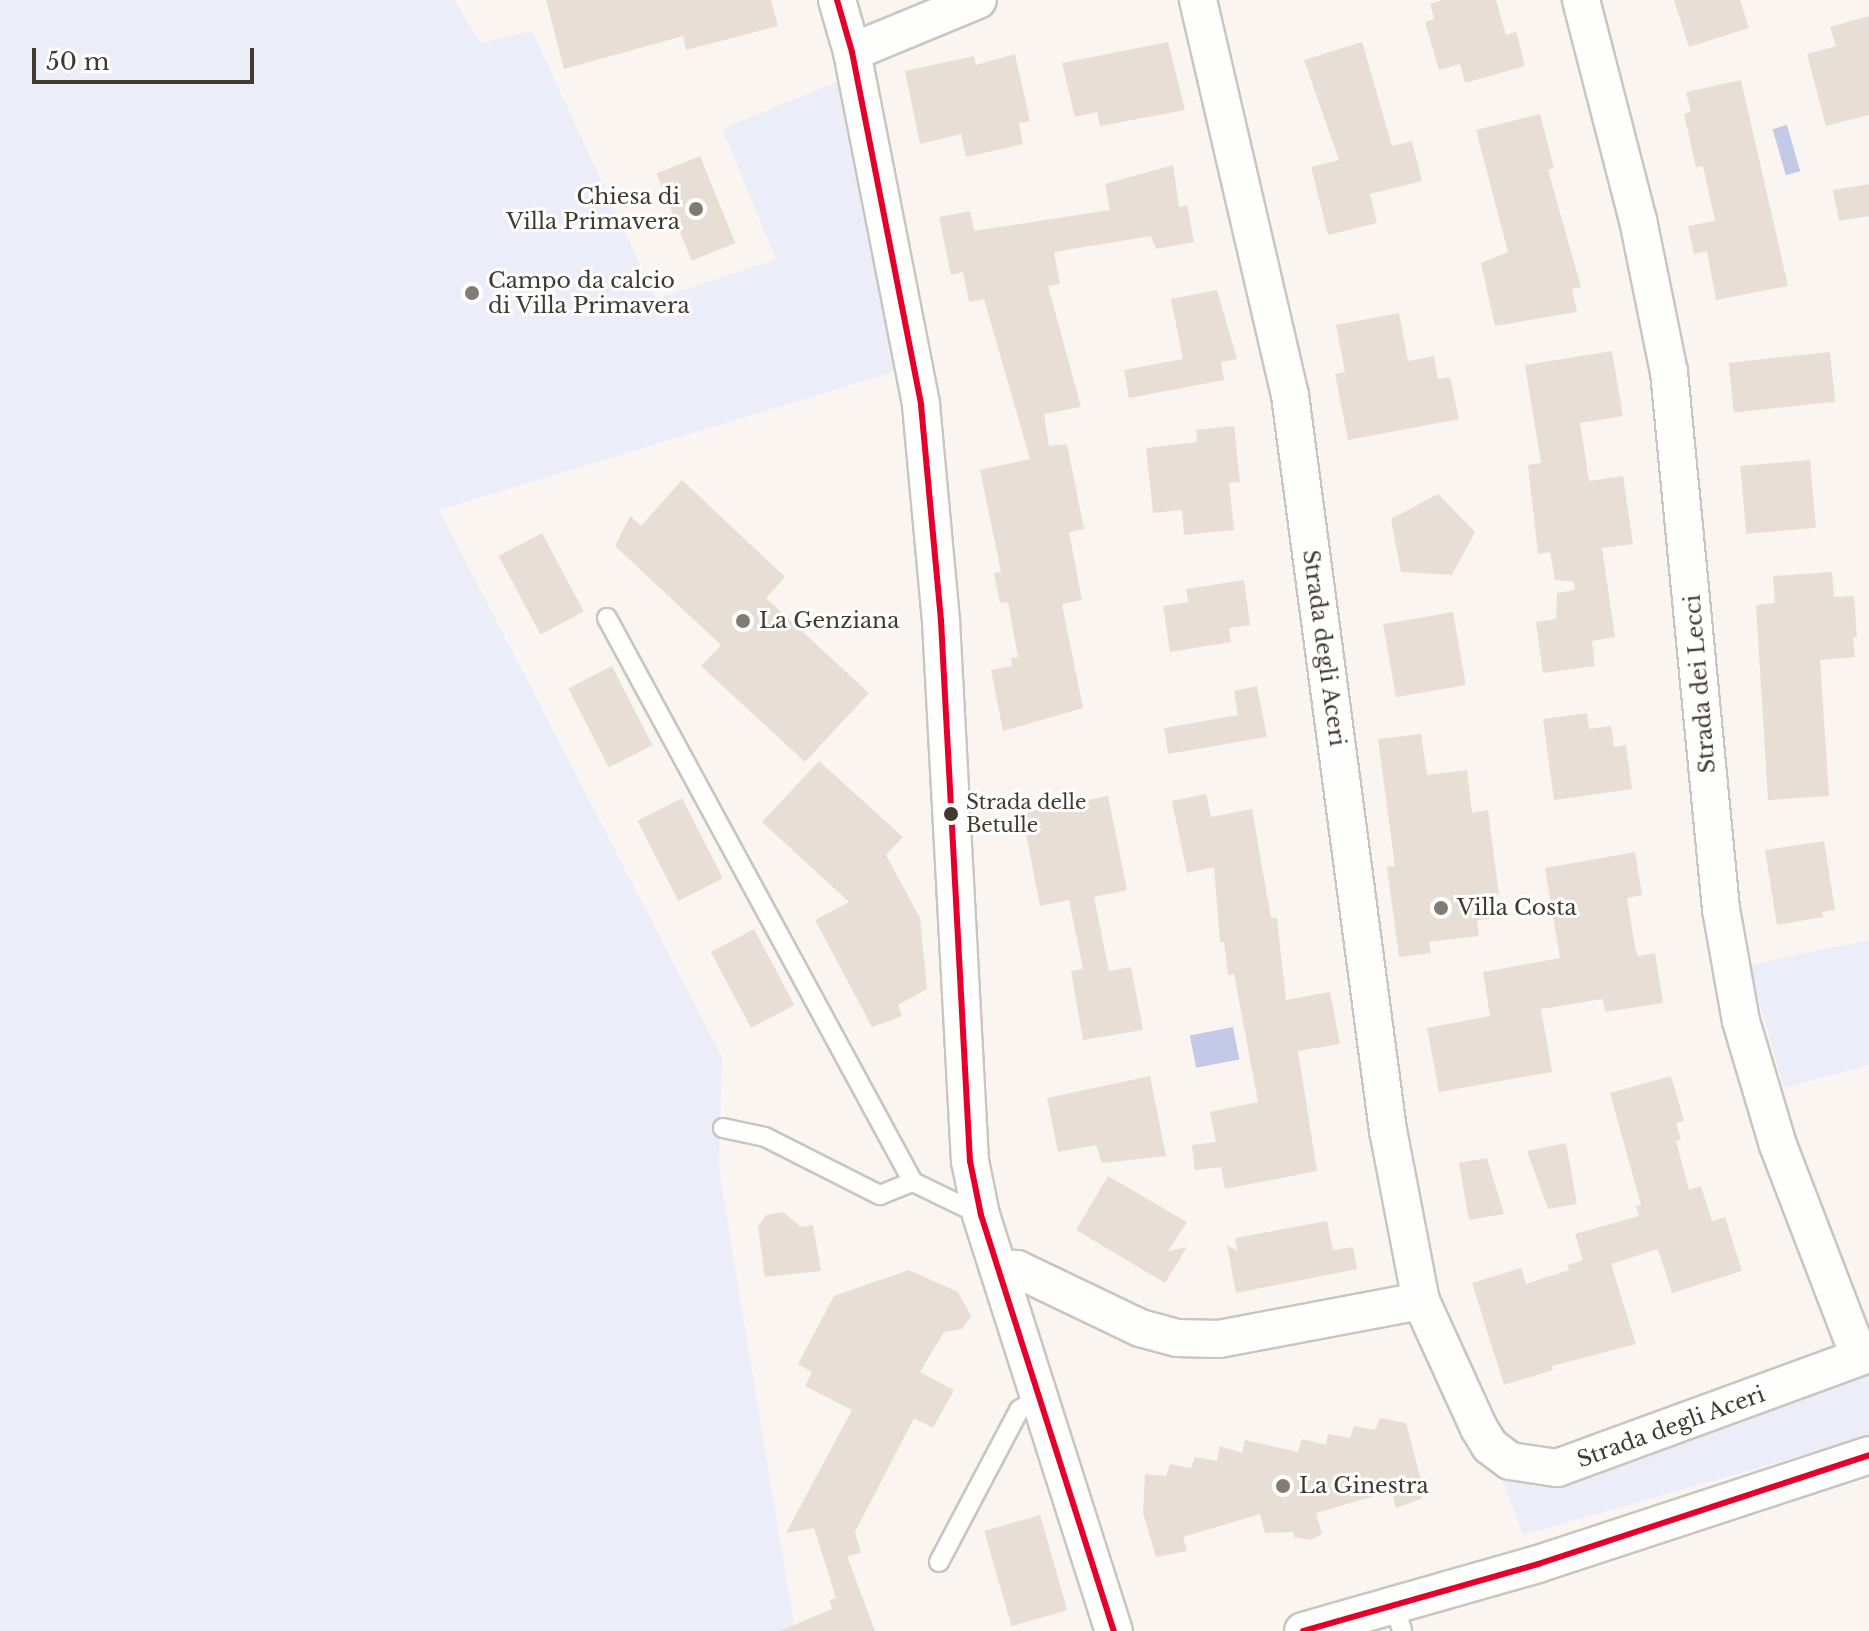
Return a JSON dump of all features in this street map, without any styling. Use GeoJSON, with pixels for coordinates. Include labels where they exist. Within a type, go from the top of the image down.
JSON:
{"type":"FeatureCollection","features":[{"type":"Feature","properties":{"kind":"street"},"geometry":{"type":"LineString","coordinates":[[837,0],[852,52],[921,405],[941,621],[970,1161],[981,1215],[1114,1631]]}},
{"type":"Feature","properties":{"kind":"street"},"geometry":{"type":"LineString","coordinates":[[852,52],[978,0]]}},
{"type":"Feature","properties":{"kind":"street","name":"Strada degli Aceri"},"geometry":{"type":"LineString","coordinates":[[1198,0],[1290,395],[1388,1130],[1421,1301],[1490,1446],[1510,1461],[1533,1468],[1582,1462],[1864,1355]]}},
{"type":"Feature","properties":{"kind":"street","name":"Strada dei Lecci"},"geometry":{"type":"LineString","coordinates":[[1581,0],[1638,220],[1669,372],[1721,909],[1741,1021],[1778,1145],[1864,1355]]}},
{"type":"Feature","properties":{"kind":"street"},"geometry":{"type":"LineString","coordinates":[[998,1268],[1017,1269],[1140,1328],[1177,1338],[1219,1339],[1421,1301]]}},
{"type":"Feature","properties":{"kind":"street"},"geometry":{"type":"LineString","coordinates":[[1303,1631],[1398,1618],[1538,1564],[1869,1455]]}},
{"type":"Feature","properties":{"kind":"lane"},"geometry":{"type":"LineString","coordinates":[[607,618],[913,1182],[981,1215]]}},
{"type":"Feature","properties":{"kind":"lane"},"geometry":{"type":"LineString","coordinates":[[723,1128],[765,1137],[880,1195],[913,1182]]}},
{"type":"Feature","properties":{"kind":"lane"},"geometry":{"type":"LineString","coordinates":[[939,1562],[1019,1410],[1039,1397]]}},
{"type":"Feature","properties":{"kind":"shaded area"},"geometry":{"type":"Polygon","coordinates":[[[0,0],[454,0],[481,43],[532,31],[656,299],[776,259],[722,129],[844,79],[900,370],[439,510],[722,1057],[719,1169],[795,1631],[0,1631],[0,0]]]}},
{"type":"Feature","properties":{"kind":"shaded area"},"geometry":{"type":"Polygon","coordinates":[[[1869,940],[1869,1065],[1784,1088],[1749,965],[1869,940]]]}},
{"type":"Feature","properties":{"kind":"shaded area"},"geometry":{"type":"Polygon","coordinates":[[[1869,1369],[1869,1436],[1523,1535],[1500,1473],[1533,1487],[1561,1486],[1869,1369]]]}},
{"type":"Feature","properties":{"kind":"water"},"geometry":{"type":"Polygon","coordinates":[[[1787,125],[1800,171],[1786,175],[1773,129],[1787,125]]]}},
{"type":"Feature","properties":{"kind":"water"},"geometry":{"type":"Polygon","coordinates":[[[1233,1027],[1239,1059],[1196,1068],[1190,1035],[1233,1027]]]}},
{"type":"Feature","properties":{"kind":"building"},"geometry":{"type":"Polygon","coordinates":[[[546,0],[771,0],[778,26],[686,50],[683,36],[564,69],[546,0]]]}},
{"type":"Feature","properties":{"kind":"building"},"geometry":{"type":"Polygon","coordinates":[[[1443,0],[1496,0],[1506,35],[1516,32],[1525,66],[1465,83],[1460,64],[1439,70],[1425,22],[1434,19],[1430,4],[1443,0]]]}},
{"type":"Feature","properties":{"kind":"building"},"geometry":{"type":"Polygon","coordinates":[[[1674,0],[1740,0],[1749,28],[1689,47],[1674,0]]]}},
{"type":"Feature","properties":{"kind":"building"},"geometry":{"type":"Polygon","coordinates":[[[1869,16],[1869,115],[1826,126],[1807,54],[1836,46],[1830,27],[1869,16]]]}},
{"type":"Feature","properties":{"kind":"building"},"geometry":{"type":"Polygon","coordinates":[[[1168,42],[1185,110],[1100,126],[1097,112],[1075,117],[1062,63],[1168,42]]]}},
{"type":"Feature","properties":{"kind":"building"},"geometry":{"type":"Polygon","coordinates":[[[1362,42],[1392,146],[1412,141],[1422,181],[1370,194],[1377,223],[1328,235],[1311,167],[1339,160],[1304,60],[1362,42]]]}},
{"type":"Feature","properties":{"kind":"building"},"geometry":{"type":"Polygon","coordinates":[[[1015,54],[1030,121],[1019,123],[1023,144],[966,157],[961,134],[920,144],[905,71],[974,56],[976,65],[1015,54]]]}},
{"type":"Feature","properties":{"kind":"building"},"geometry":{"type":"Polygon","coordinates":[[[1741,80],[1788,286],[1716,300],[1707,251],[1694,254],[1688,226],[1715,221],[1703,166],[1696,167],[1684,114],[1691,112],[1686,92],[1741,80]]]}},
{"type":"Feature","properties":{"kind":"building"},"geometry":{"type":"Polygon","coordinates":[[[1540,114],[1554,168],[1548,170],[1581,287],[1572,289],[1577,312],[1495,326],[1481,263],[1508,252],[1476,130],[1540,114]]]}},
{"type":"Feature","properties":{"kind":"building","name":"Chiesa di Villa Primavera"},"geometry":{"type":"Polygon","coordinates":[[[700,156],[735,243],[692,261],[656,174],[700,156]]]}},
{"type":"Feature","properties":{"kind":"building"},"geometry":{"type":"Polygon","coordinates":[[[1173,165],[1179,207],[1187,205],[1194,242],[1156,249],[1151,236],[1054,252],[1060,284],[1048,286],[1081,407],[1044,414],[1049,446],[1067,444],[1084,529],[1069,532],[1082,600],[1062,604],[1083,708],[1003,731],[991,670],[1012,666],[1011,658],[1018,657],[1008,602],[1000,603],[994,573],[1001,572],[980,470],[1030,459],[984,299],[969,302],[963,272],[951,275],[939,217],[970,211],[974,231],[1110,210],[1105,184],[1173,165]]]}},
{"type":"Feature","properties":{"kind":"building"},"geometry":{"type":"Polygon","coordinates":[[[1869,184],[1869,216],[1839,221],[1833,190],[1869,184]]]}},
{"type":"Feature","properties":{"kind":"building"},"geometry":{"type":"Polygon","coordinates":[[[1217,290],[1237,359],[1221,362],[1224,380],[1129,398],[1124,370],[1183,359],[1171,299],[1217,290]]]}},
{"type":"Feature","properties":{"kind":"building"},"geometry":{"type":"Polygon","coordinates":[[[1399,313],[1408,361],[1434,356],[1438,379],[1450,377],[1459,419],[1348,440],[1335,374],[1345,372],[1336,325],[1399,313]]]}},
{"type":"Feature","properties":{"kind":"building"},"geometry":{"type":"Polygon","coordinates":[[[1612,351],[1623,416],[1580,423],[1589,481],[1623,476],[1633,544],[1602,548],[1615,637],[1592,641],[1595,666],[1543,673],[1536,622],[1556,619],[1557,593],[1575,590],[1574,582],[1555,580],[1550,552],[1538,554],[1528,465],[1541,463],[1525,365],[1612,351]]]}},
{"type":"Feature","properties":{"kind":"building"},"geometry":{"type":"Polygon","coordinates":[[[1830,352],[1835,402],[1734,412],[1729,363],[1830,352]]]}},
{"type":"Feature","properties":{"kind":"building"},"geometry":{"type":"Polygon","coordinates":[[[1234,426],[1240,482],[1229,483],[1234,530],[1184,535],[1182,510],[1153,513],[1146,448],[1197,442],[1196,430],[1234,426]]]}},
{"type":"Feature","properties":{"kind":"building"},"geometry":{"type":"Polygon","coordinates":[[[1810,460],[1816,528],[1746,534],[1740,466],[1810,460]]]}},
{"type":"Feature","properties":{"kind":"building","name":"La Genziana"},"geometry":{"type":"Polygon","coordinates":[[[682,480],[785,577],[766,598],[869,693],[805,762],[701,666],[721,645],[615,546],[630,516],[641,526],[682,480]]]}},
{"type":"Feature","properties":{"kind":"building"},"geometry":{"type":"Polygon","coordinates":[[[1438,494],[1475,532],[1452,575],[1401,572],[1391,519],[1438,494]]]}},
{"type":"Feature","properties":{"kind":"building"},"geometry":{"type":"Polygon","coordinates":[[[542,533],[584,612],[541,635],[499,556],[542,533]]]}},
{"type":"Feature","properties":{"kind":"building"},"geometry":{"type":"Polygon","coordinates":[[[1832,572],[1834,597],[1854,596],[1857,637],[1853,637],[1855,657],[1820,660],[1829,796],[1768,800],[1756,605],[1775,603],[1773,576],[1832,572]]]}},
{"type":"Feature","properties":{"kind":"building"},"geometry":{"type":"Polygon","coordinates":[[[1244,580],[1250,625],[1229,628],[1231,642],[1170,652],[1163,606],[1188,602],[1186,589],[1244,580]]]}},
{"type":"Feature","properties":{"kind":"building"},"geometry":{"type":"Polygon","coordinates":[[[1453,612],[1466,685],[1396,697],[1383,624],[1453,612]]]}},
{"type":"Feature","properties":{"kind":"building"},"geometry":{"type":"Polygon","coordinates":[[[612,666],[652,745],[609,768],[568,688],[612,666]]]}},
{"type":"Feature","properties":{"kind":"building"},"geometry":{"type":"Polygon","coordinates":[[[1257,686],[1267,737],[1168,754],[1164,728],[1238,715],[1234,691],[1257,686]]]}},
{"type":"Feature","properties":{"kind":"building"},"geometry":{"type":"Polygon","coordinates":[[[1587,713],[1589,729],[1611,726],[1614,747],[1626,745],[1632,789],[1554,800],[1543,719],[1587,713]]]}},
{"type":"Feature","properties":{"kind":"building"},"geometry":{"type":"Polygon","coordinates":[[[1421,734],[1427,775],[1467,770],[1472,813],[1488,810],[1499,895],[1487,896],[1490,919],[1477,920],[1479,936],[1429,942],[1431,953],[1399,957],[1387,867],[1395,866],[1378,739],[1421,734]]]}},
{"type":"Feature","properties":{"kind":"building"},"geometry":{"type":"Polygon","coordinates":[[[819,761],[903,837],[886,855],[920,918],[927,989],[898,1005],[902,1016],[872,1027],[815,920],[849,902],[762,822],[819,761]]]}},
{"type":"Feature","properties":{"kind":"building"},"geometry":{"type":"Polygon","coordinates":[[[1206,794],[1211,817],[1252,809],[1271,918],[1277,918],[1286,1000],[1330,992],[1340,1044],[1298,1051],[1317,1171],[1225,1189],[1221,1167],[1195,1170],[1192,1145],[1216,1142],[1210,1112],[1258,1102],[1234,974],[1228,975],[1224,942],[1220,942],[1214,867],[1187,873],[1172,801],[1206,794]]]}},
{"type":"Feature","properties":{"kind":"building"},"geometry":{"type":"Polygon","coordinates":[[[1108,796],[1127,890],[1094,897],[1109,971],[1131,967],[1143,1030],[1083,1040],[1071,971],[1083,969],[1069,900],[1040,906],[1022,813],[1108,796]]]}},
{"type":"Feature","properties":{"kind":"building"},"geometry":{"type":"Polygon","coordinates":[[[682,798],[723,878],[678,901],[637,821],[682,798]]]}},
{"type":"Feature","properties":{"kind":"building"},"geometry":{"type":"Polygon","coordinates":[[[1824,841],[1835,910],[1822,912],[1823,917],[1777,925],[1765,850],[1824,841]]]}},
{"type":"Feature","properties":{"kind":"building"},"geometry":{"type":"Polygon","coordinates":[[[1635,852],[1642,895],[1627,898],[1635,948],[1638,956],[1655,953],[1663,1003],[1605,1012],[1603,999],[1541,1009],[1552,1072],[1439,1092],[1427,1028],[1490,1016],[1483,972],[1560,958],[1545,868],[1635,852]]]}},
{"type":"Feature","properties":{"kind":"building"},"geometry":{"type":"Polygon","coordinates":[[[754,929],[794,1005],[751,1028],[711,952],[754,929]]]}},
{"type":"Feature","properties":{"kind":"building"},"geometry":{"type":"Polygon","coordinates":[[[1150,1076],[1166,1156],[1102,1163],[1096,1145],[1058,1152],[1047,1098],[1150,1076]]]}},
{"type":"Feature","properties":{"kind":"building"},"geometry":{"type":"Polygon","coordinates":[[[1671,1076],[1684,1121],[1676,1123],[1681,1140],[1676,1141],[1689,1190],[1701,1186],[1712,1221],[1725,1217],[1742,1271],[1672,1293],[1658,1249],[1611,1264],[1636,1344],[1552,1366],[1553,1370],[1504,1385],[1472,1283],[1521,1268],[1526,1284],[1569,1270],[1568,1265],[1583,1260],[1575,1234],[1639,1216],[1636,1206],[1641,1205],[1610,1093],[1671,1076]]]}},
{"type":"Feature","properties":{"kind":"building"},"geometry":{"type":"Polygon","coordinates":[[[1566,1143],[1577,1204],[1548,1209],[1527,1151],[1566,1143]]]}},
{"type":"Feature","properties":{"kind":"building"},"geometry":{"type":"Polygon","coordinates":[[[1487,1158],[1504,1214],[1469,1220],[1459,1163],[1487,1158]]]}},
{"type":"Feature","properties":{"kind":"building"},"geometry":{"type":"Polygon","coordinates":[[[1108,1176],[1187,1222],[1168,1251],[1187,1247],[1165,1283],[1076,1230],[1108,1176]]]}},
{"type":"Feature","properties":{"kind":"building"},"geometry":{"type":"Polygon","coordinates":[[[783,1212],[801,1227],[813,1225],[821,1271],[765,1277],[758,1227],[766,1215],[783,1212]]]}},
{"type":"Feature","properties":{"kind":"building"},"geometry":{"type":"Polygon","coordinates":[[[1327,1221],[1333,1250],[1353,1247],[1357,1269],[1236,1293],[1227,1245],[1237,1251],[1235,1238],[1327,1221]]]}},
{"type":"Feature","properties":{"kind":"building"},"geometry":{"type":"Polygon","coordinates":[[[909,1270],[958,1292],[971,1316],[962,1329],[944,1332],[920,1372],[954,1390],[933,1428],[914,1418],[855,1532],[861,1553],[847,1556],[875,1631],[780,1631],[832,1609],[829,1600],[836,1598],[814,1528],[786,1533],[852,1410],[805,1386],[812,1372],[798,1364],[834,1296],[909,1270]]]}},
{"type":"Feature","properties":{"kind":"building","name":"La Ginestra"},"geometry":{"type":"Polygon","coordinates":[[[1380,1418],[1406,1423],[1424,1491],[1421,1499],[1396,1508],[1392,1491],[1316,1513],[1322,1534],[1311,1540],[1294,1537],[1293,1532],[1265,1533],[1260,1514],[1183,1537],[1187,1551],[1156,1557],[1143,1513],[1145,1474],[1166,1476],[1170,1464],[1191,1468],[1195,1457],[1217,1461],[1220,1446],[1242,1453],[1245,1440],[1298,1452],[1302,1439],[1326,1445],[1328,1434],[1350,1438],[1354,1426],[1375,1430],[1380,1418]]]}},
{"type":"Feature","properties":{"kind":"building"},"geometry":{"type":"Polygon","coordinates":[[[1040,1515],[1067,1610],[1012,1626],[984,1531],[1040,1515]]]}},
{"type":"Feature","properties":{"kind":"transit line"},"geometry":{"type":"LineString","coordinates":[[837,0],[852,52],[921,405],[941,621],[970,1161],[981,1215],[1114,1631]]}},
{"type":"Feature","properties":{"kind":"transit line"},"geometry":{"type":"LineString","coordinates":[[1303,1631],[1538,1564],[1869,1455]]}},
{"type":"Feature","properties":{"kind":"place","name":"Chiesa di Villa Primavera"},"geometry":{"type":"Point","coordinates":[696,209]}},
{"type":"Feature","properties":{"kind":"place","name":"Campo da calcio di Villa Primavera"},"geometry":{"type":"Point","coordinates":[472,293]}},
{"type":"Feature","properties":{"kind":"place","name":"La Genziana"},"geometry":{"type":"Point","coordinates":[743,621]}},
{"type":"Feature","properties":{"kind":"place","name":"Strada delle Betulle"},"geometry":{"type":"Point","coordinates":[951,814]}},
{"type":"Feature","properties":{"kind":"place","name":"Villa Costa"},"geometry":{"type":"Point","coordinates":[1441,908]}},
{"type":"Feature","properties":{"kind":"place","name":"La Ginestra"},"geometry":{"type":"Point","coordinates":[1283,1486]}}]}
